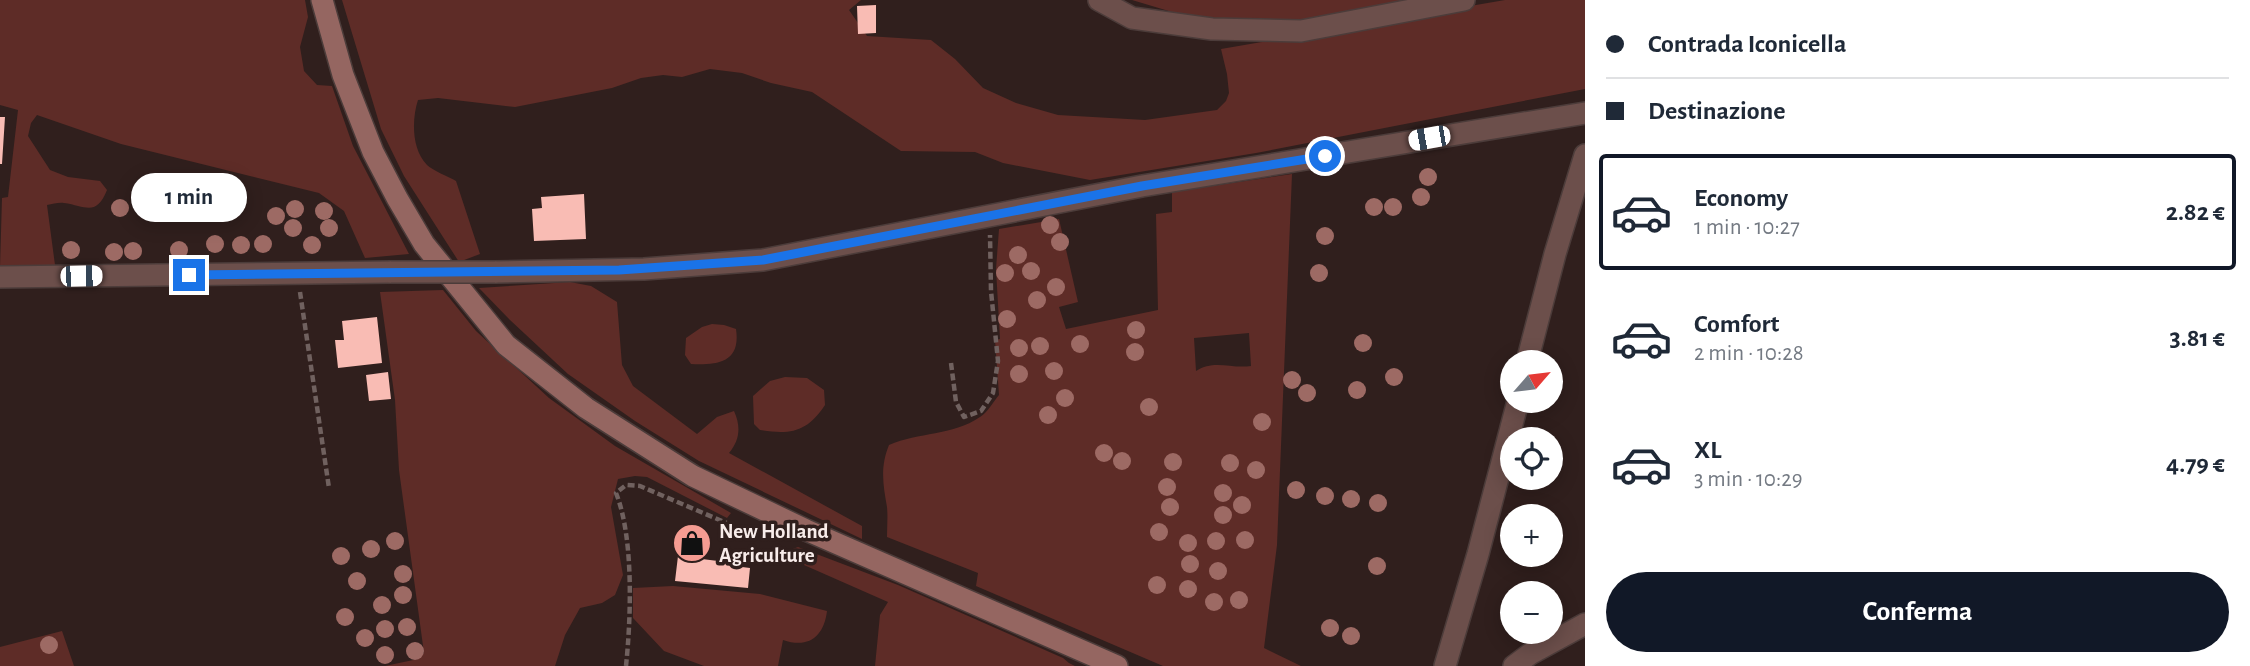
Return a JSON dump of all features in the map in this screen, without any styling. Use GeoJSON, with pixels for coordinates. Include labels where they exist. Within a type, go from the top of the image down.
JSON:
{"type":"FeatureCollection","features":[{"type":"Feature","properties":{"kind":"main road"},"geometry":{"type":"LineString","coordinates":[[322,0],[343,75],[373,152],[424,244],[506,345],[586,408],[693,476],[806,530],[1117,666]]}},
{"type":"Feature","properties":{"kind":"street"},"geometry":{"type":"LineString","coordinates":[[1099,0],[1132,18],[1212,29],[1301,31],[1464,0]]}},
{"type":"Feature","properties":{"kind":"street"},"geometry":{"type":"LineString","coordinates":[[0,277],[644,269],[763,260],[1142,186],[1585,113]]}},
{"type":"Feature","properties":{"kind":"street"},"geometry":{"type":"LineString","coordinates":[[1530,350],[1585,155]]}},
{"type":"Feature","properties":{"kind":"street"},"geometry":{"type":"LineString","coordinates":[[1445,666],[1515,413]]}},
{"type":"Feature","properties":{"kind":"street"},"geometry":{"type":"LineString","coordinates":[[1514,666],[1530,654],[1585,624]]}},
{"type":"Feature","properties":{"kind":"path"},"geometry":{"type":"LineString","coordinates":[[951,363],[956,402],[964,416],[981,411],[993,393],[998,361],[991,290],[990,216]]}},
{"type":"Feature","properties":{"kind":"path"},"geometry":{"type":"LineString","coordinates":[[297,274],[329,488]]}},
{"type":"Feature","properties":{"kind":"path"},"geometry":{"type":"LineString","coordinates":[[626,666],[629,581],[625,528],[616,493],[626,485],[640,486],[729,524]]}},
{"type":"Feature","properties":{"kind":"shaded area"},"geometry":{"type":"Polygon","coordinates":[[[0,0],[305,0],[308,17],[300,47],[304,71],[317,85],[332,86],[353,146],[409,254],[365,258],[344,211],[319,193],[121,144],[37,115],[31,123],[28,136],[50,170],[68,177],[100,181],[107,190],[99,204],[90,208],[62,203],[47,205],[55,265],[0,267],[2,198],[8,197],[18,110],[0,105],[0,0]]]}},
{"type":"Feature","properties":{"kind":"shaded area"},"geometry":{"type":"Polygon","coordinates":[[[342,0],[861,0],[849,10],[867,36],[931,40],[955,59],[983,88],[1016,103],[1058,115],[1145,120],[1217,110],[1226,101],[1229,93],[1221,49],[1505,0],[1585,0],[1585,89],[1256,153],[1090,180],[1003,163],[975,152],[901,151],[812,92],[742,73],[710,69],[682,77],[663,75],[641,78],[612,88],[515,107],[438,98],[418,100],[414,124],[418,151],[429,167],[456,181],[480,254],[459,262],[404,176],[381,129],[342,0]]]}},
{"type":"Feature","properties":{"kind":"shaded area"},"geometry":{"type":"Polygon","coordinates":[[[1132,0],[1423,0],[1323,19],[1202,21],[1132,0]]]}},
{"type":"Feature","properties":{"kind":"shaded area"},"geometry":{"type":"Polygon","coordinates":[[[1292,174],[1277,545],[1264,648],[1301,666],[1163,666],[976,586],[978,573],[887,537],[883,476],[889,445],[969,423],[986,412],[999,395],[995,340],[1000,339],[996,269],[999,229],[1059,219],[1078,302],[1059,307],[1066,329],[1158,310],[1156,214],[1172,212],[1172,192],[1292,174]],[[1249,333],[1194,338],[1196,371],[1216,365],[1251,366],[1249,333]]]}},
{"type":"Feature","properties":{"kind":"shaded area"},"geometry":{"type":"Polygon","coordinates":[[[570,282],[591,286],[617,302],[622,365],[633,386],[697,434],[717,417],[734,411],[738,433],[729,453],[862,526],[862,539],[699,461],[635,421],[568,374],[479,288],[570,282]]]}},
{"type":"Feature","properties":{"kind":"shaded area"},"geometry":{"type":"Polygon","coordinates":[[[443,290],[476,331],[549,398],[615,446],[731,513],[727,518],[647,477],[618,479],[611,507],[623,575],[615,595],[602,603],[580,608],[565,635],[555,666],[385,666],[418,659],[424,653],[399,470],[395,400],[380,292],[443,290]]]}},
{"type":"Feature","properties":{"kind":"shaded area"},"geometry":{"type":"Polygon","coordinates":[[[712,324],[736,329],[735,349],[725,360],[710,364],[691,364],[685,355],[686,338],[712,324]]]}},
{"type":"Feature","properties":{"kind":"shaded area"},"geometry":{"type":"Polygon","coordinates":[[[785,377],[807,378],[824,390],[825,405],[812,421],[797,430],[760,430],[754,424],[753,396],[770,381],[785,377]]]}},
{"type":"Feature","properties":{"kind":"shaded area"},"geometry":{"type":"Polygon","coordinates":[[[798,547],[898,585],[1063,658],[1075,666],[875,666],[880,615],[888,602],[779,554],[798,547]]]}},
{"type":"Feature","properties":{"kind":"shaded area"},"geometry":{"type":"Polygon","coordinates":[[[673,586],[760,594],[827,611],[823,627],[814,638],[800,643],[783,640],[778,666],[704,666],[664,651],[633,618],[633,588],[673,586]]]}},
{"type":"Feature","properties":{"kind":"shaded area"},"geometry":{"type":"Polygon","coordinates":[[[62,631],[74,666],[0,666],[0,647],[62,631]]]}},
{"type":"Feature","properties":{"kind":"building"},"geometry":{"type":"Polygon","coordinates":[[[876,5],[876,33],[858,34],[857,6],[876,5]]]}},
{"type":"Feature","properties":{"kind":"building"},"geometry":{"type":"Polygon","coordinates":[[[0,117],[5,117],[2,164],[0,164],[0,117]]]}},
{"type":"Feature","properties":{"kind":"building"},"geometry":{"type":"Polygon","coordinates":[[[584,194],[586,239],[534,241],[532,209],[542,208],[541,197],[584,194]]]}},
{"type":"Feature","properties":{"kind":"building"},"geometry":{"type":"Polygon","coordinates":[[[377,317],[382,363],[338,368],[335,340],[344,340],[342,321],[377,317]]]}},
{"type":"Feature","properties":{"kind":"building"},"geometry":{"type":"Polygon","coordinates":[[[388,372],[391,399],[369,401],[366,375],[388,372]]]}},
{"type":"Feature","properties":{"kind":"building"},"geometry":{"type":"Polygon","coordinates":[[[678,556],[750,568],[748,588],[675,581],[678,556]]]}},
{"type":"Feature","properties":{"kind":"place","name":"New Holland Agriculture"},"geometry":{"type":"Point","coordinates":[692,543]}},
{"type":"Feature","properties":{"kind":"route"},"geometry":{"type":"LineString","coordinates":[[189,275],[619,270],[763,260],[1142,186],[1325,156]]}}]}
